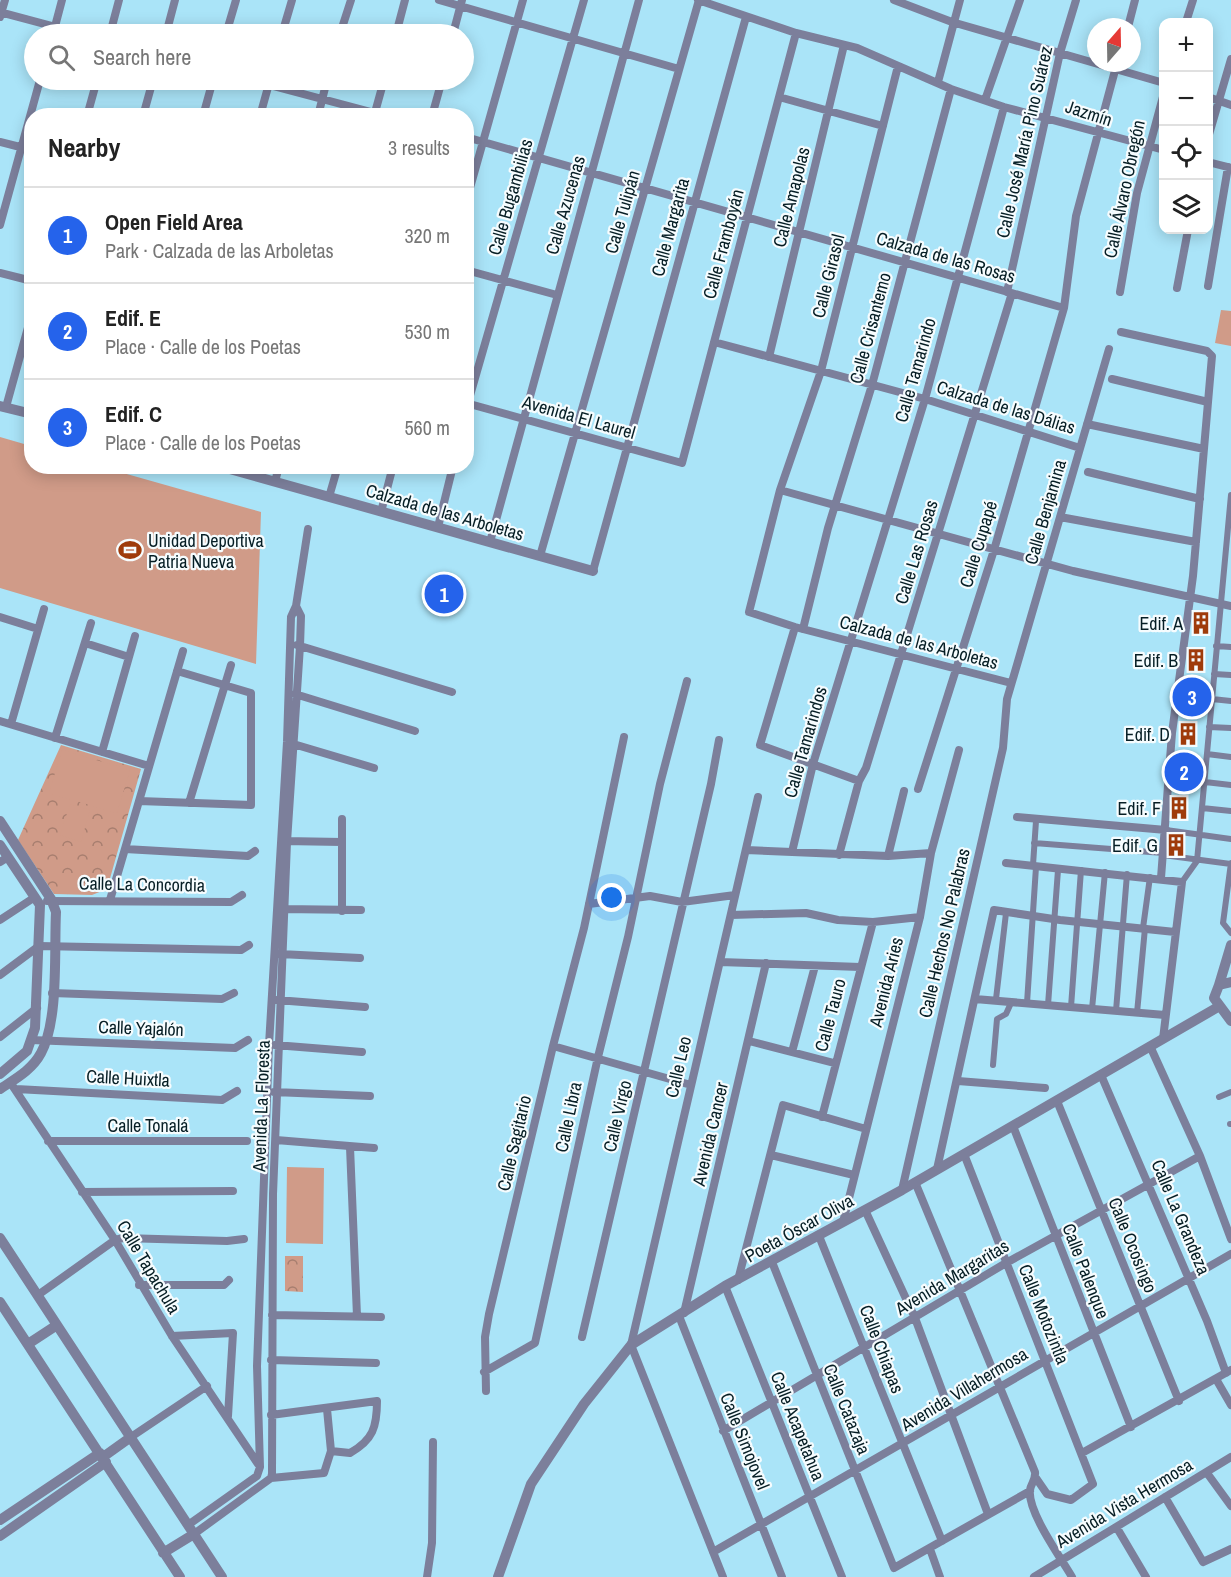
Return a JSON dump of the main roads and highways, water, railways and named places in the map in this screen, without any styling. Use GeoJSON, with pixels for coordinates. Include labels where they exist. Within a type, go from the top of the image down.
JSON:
{"type":"FeatureCollection","features":[{"type":"Feature","properties":{"kind":"place","name":"Unidad Deportiva Patria Nueva"},"geometry":{"type":"Point","coordinates":[130,550]}},
{"type":"Feature","properties":{"kind":"place","name":"Open Field Area"},"geometry":{"type":"Point","coordinates":[444,594]}},
{"type":"Feature","properties":{"kind":"place","name":"Edif. A"},"geometry":{"type":"Point","coordinates":[1201,623]}},
{"type":"Feature","properties":{"kind":"place","name":"Edif. B"},"geometry":{"type":"Point","coordinates":[1196,660]}},
{"type":"Feature","properties":{"kind":"place","name":"Edif. C"},"geometry":{"type":"Point","coordinates":[1192,697]}},
{"type":"Feature","properties":{"kind":"place","name":"Edif. D"},"geometry":{"type":"Point","coordinates":[1188,734]}},
{"type":"Feature","properties":{"kind":"place","name":"Edif. E"},"geometry":{"type":"Point","coordinates":[1184,772]}},
{"type":"Feature","properties":{"kind":"place","name":"Edif. F"},"geometry":{"type":"Point","coordinates":[1179,808]}},
{"type":"Feature","properties":{"kind":"place","name":"Edif. G"},"geometry":{"type":"Point","coordinates":[1176,845]}}]}
